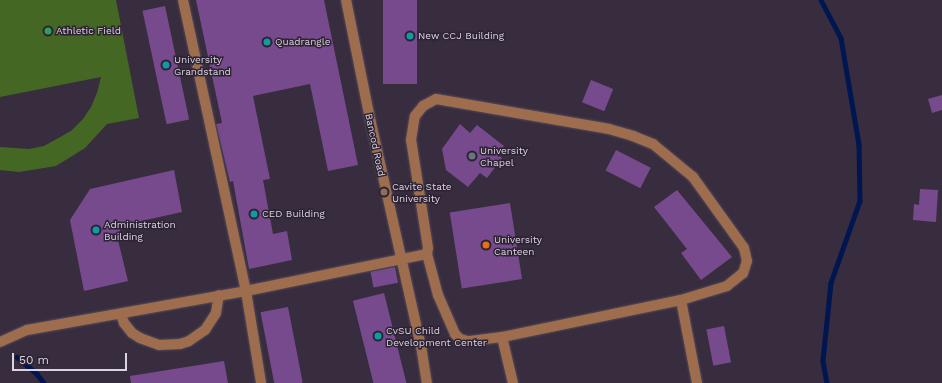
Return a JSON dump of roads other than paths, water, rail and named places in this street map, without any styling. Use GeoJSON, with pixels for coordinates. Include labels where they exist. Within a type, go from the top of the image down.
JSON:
{"type":"FeatureCollection","features":[{"type":"Feature","properties":{"kind":"street"},"geometry":{"type":"LineString","coordinates":[[183,0],[246,291],[261,383]]}},
{"type":"Feature","properties":{"kind":"street","name":"Bancod Road"},"geometry":{"type":"LineString","coordinates":[[346,0],[368,114],[427,383]]}},
{"type":"Feature","properties":{"kind":"street"},"geometry":{"type":"LineString","coordinates":[[436,99],[609,129],[653,144],[693,176],[744,248],[747,261],[743,273],[727,286],[681,300],[502,337],[468,341],[460,339],[455,334],[438,295],[427,254],[428,248],[411,140],[415,116],[423,106],[436,99]]}},
{"type":"Feature","properties":{"kind":"street"},"geometry":{"type":"LineString","coordinates":[[0,342],[27,330],[246,291],[427,254]]}},
{"type":"Feature","properties":{"kind":"street"},"geometry":{"type":"LineString","coordinates":[[121,314],[124,324],[140,338],[159,345],[180,344],[198,336],[208,326],[216,313],[219,295]]}},
{"type":"Feature","properties":{"kind":"street"},"geometry":{"type":"LineString","coordinates":[[681,300],[698,383]]}},
{"type":"Feature","properties":{"kind":"street"},"geometry":{"type":"LineString","coordinates":[[502,337],[513,383]]}},
{"type":"Feature","properties":{"kind":"waterway"},"geometry":{"type":"LineString","coordinates":[[821,0],[841,38],[859,144],[860,201],[831,283],[823,361],[827,383]]}},
{"type":"Feature","properties":{"kind":"waterway"},"geometry":{"type":"LineString","coordinates":[[17,357],[37,374],[44,383]]}},
{"type":"Feature","properties":{"kind":"place","name":"Athletic Field"},"geometry":{"type":"Point","coordinates":[48,31]}},
{"type":"Feature","properties":{"kind":"place","name":"New CCJ Building"},"geometry":{"type":"Point","coordinates":[410,36]}},
{"type":"Feature","properties":{"kind":"place","name":"Quadrangle"},"geometry":{"type":"Point","coordinates":[267,42]}},
{"type":"Feature","properties":{"kind":"place","name":"University Grandstand"},"geometry":{"type":"Point","coordinates":[166,65]}},
{"type":"Feature","properties":{"kind":"place","name":"University Chapel"},"geometry":{"type":"Point","coordinates":[472,156]}},
{"type":"Feature","properties":{"kind":"place","name":"Cavite State University"},"geometry":{"type":"Point","coordinates":[384,192]}},
{"type":"Feature","properties":{"kind":"place","name":"CED Building"},"geometry":{"type":"Point","coordinates":[254,214]}},
{"type":"Feature","properties":{"kind":"place","name":"Administration Building"},"geometry":{"type":"Point","coordinates":[96,230]}},
{"type":"Feature","properties":{"kind":"place","name":"University Canteen"},"geometry":{"type":"Point","coordinates":[486,245]}},
{"type":"Feature","properties":{"kind":"place","name":"CvSU Child Development Center"},"geometry":{"type":"Point","coordinates":[378,336]}}]}
